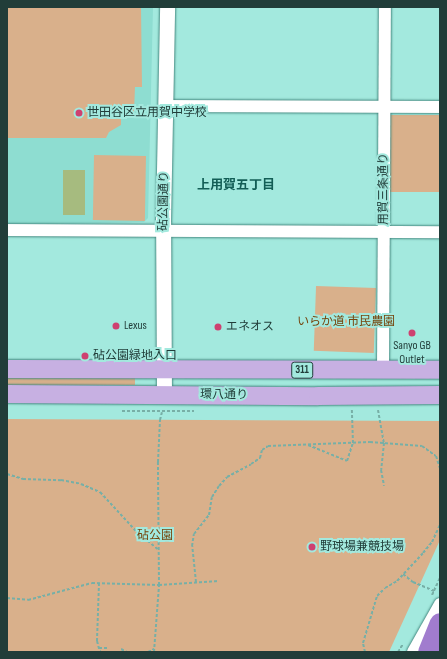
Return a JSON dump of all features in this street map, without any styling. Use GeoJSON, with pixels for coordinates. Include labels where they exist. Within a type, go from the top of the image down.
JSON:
{"type":"FeatureCollection","features":[{"type":"Feature","properties":{"kind":"highway"},"geometry":{"type":"LineString","coordinates":[[428,652],[440,623]]}},
{"type":"Feature","properties":{"kind":"main road","name":"311"},"geometry":{"type":"LineString","coordinates":[[7,368],[383,371],[440,370]]}},
{"type":"Feature","properties":{"kind":"main road","name":"環八通り"},"geometry":{"type":"LineString","coordinates":[[7,394],[163,403],[440,395]]}},
{"type":"Feature","properties":{"kind":"street","name":"砧公園通り"},"geometry":{"type":"LineString","coordinates":[[163,403],[167,7]]}},
{"type":"Feature","properties":{"kind":"street","name":"用賀三条通り"},"geometry":{"type":"LineString","coordinates":[[383,371],[385,7]]}},
{"type":"Feature","properties":{"kind":"street"},"geometry":{"type":"LineString","coordinates":[[166,106],[440,107]]}},
{"type":"Feature","properties":{"kind":"street"},"geometry":{"type":"LineString","coordinates":[[7,230],[440,232]]}},
{"type":"Feature","properties":{"kind":"street"},"geometry":{"type":"LineString","coordinates":[[413,652],[440,604]]}},
{"type":"Feature","properties":{"kind":"path"},"geometry":{"type":"LineString","coordinates":[[154,652],[159,585],[158,462],[160,420],[163,403]]}},
{"type":"Feature","properties":{"kind":"path"},"geometry":{"type":"LineString","coordinates":[[306,444],[347,461],[353,443],[352,410]]}},
{"type":"Feature","properties":{"kind":"path"},"geometry":{"type":"LineString","coordinates":[[378,410],[384,443],[381,470],[384,486]]}},
{"type":"Feature","properties":{"kind":"path"},"geometry":{"type":"LineString","coordinates":[[196,582],[192,546],[194,534],[209,515],[212,497],[227,477],[260,458],[262,450],[268,446],[384,443],[422,446],[436,456],[440,468]]}},
{"type":"Feature","properties":{"kind":"path"},"geometry":{"type":"LineString","coordinates":[[7,474],[23,479],[61,480],[81,484],[100,492],[136,531],[159,550]]}},
{"type":"Feature","properties":{"kind":"path"},"geometry":{"type":"LineString","coordinates":[[365,652],[363,643],[377,596],[403,574],[432,542],[440,526]]}},
{"type":"Feature","properties":{"kind":"path"},"geometry":{"type":"LineString","coordinates":[[403,574],[413,582],[434,591]]}},
{"type":"Feature","properties":{"kind":"path"},"geometry":{"type":"LineString","coordinates":[[7,598],[28,600],[92,583],[159,585],[219,581]]}},
{"type":"Feature","properties":{"kind":"path"},"geometry":{"type":"LineString","coordinates":[[99,583],[96,641],[100,652]]}},
{"type":"Feature","properties":{"kind":"path"},"geometry":{"type":"LineString","coordinates":[[99,648],[108,648]]}},
{"type":"Feature","properties":{"kind":"path"},"geometry":{"type":"LineString","coordinates":[[121,649],[127,652]]}},
{"type":"Feature","properties":{"kind":"path"},"geometry":{"type":"LineString","coordinates":[[148,652],[154,649]]}},
{"type":"Feature","properties":{"kind":"shaded area","name":"世田谷区立用賀中学校"},"geometry":{"type":"Polygon","coordinates":[[[7,7],[153,7],[148,218],[144,222],[7,225],[7,7]]]}},
{"type":"Feature","properties":{"kind":"shaded area"},"geometry":{"type":"Polygon","coordinates":[[[63,170],[85,170],[85,215],[63,215],[63,170]]]}},
{"type":"Feature","properties":{"kind":"green space"},"geometry":{"type":"Polygon","coordinates":[[[7,7],[141,7],[142,87],[135,87],[134,112],[121,112],[121,125],[109,132],[106,138],[7,138],[7,7]]]}},
{"type":"Feature","properties":{"kind":"green space"},"geometry":{"type":"Polygon","coordinates":[[[388,115],[440,115],[440,192],[388,192],[388,115]]]}},
{"type":"Feature","properties":{"kind":"green space"},"geometry":{"type":"Polygon","coordinates":[[[94,155],[146,156],[145,221],[93,220],[94,155]]]}},
{"type":"Feature","properties":{"kind":"green space","name":"いらか道 市民農園"},"geometry":{"type":"Polygon","coordinates":[[[316,286],[376,288],[374,353],[314,351],[316,286]]]}},
{"type":"Feature","properties":{"kind":"green space"},"geometry":{"type":"Polygon","coordinates":[[[7,377],[135,377],[135,385],[7,385],[7,377]]]}},
{"type":"Feature","properties":{"kind":"green space","name":"砧公園"},"geometry":{"type":"Polygon","coordinates":[[[7,419],[440,421],[440,540],[389,652],[7,652],[7,419]]]}},
{"type":"Feature","properties":{"kind":"place","name":"世田谷区立用賀中学校"},"geometry":{"type":"Point","coordinates":[79,113]}},
{"type":"Feature","properties":{"kind":"place","name":"Lexus"},"geometry":{"type":"Point","coordinates":[116,326]}},
{"type":"Feature","properties":{"kind":"place","name":"エネオス"},"geometry":{"type":"Point","coordinates":[218,327]}},
{"type":"Feature","properties":{"kind":"place","name":"Sanyo GB Outlet"},"geometry":{"type":"Point","coordinates":[412,333]}},
{"type":"Feature","properties":{"kind":"place","name":"砧公園緑地入口"},"geometry":{"type":"Point","coordinates":[85,356]}},
{"type":"Feature","properties":{"kind":"place","name":"野球場兼競技場"},"geometry":{"type":"Point","coordinates":[312,547]}},
{"type":"Feature","properties":{"kind":"district","name":"上用賀五丁目"},"geometry":{"type":"Point","coordinates":[236,185]}}]}
